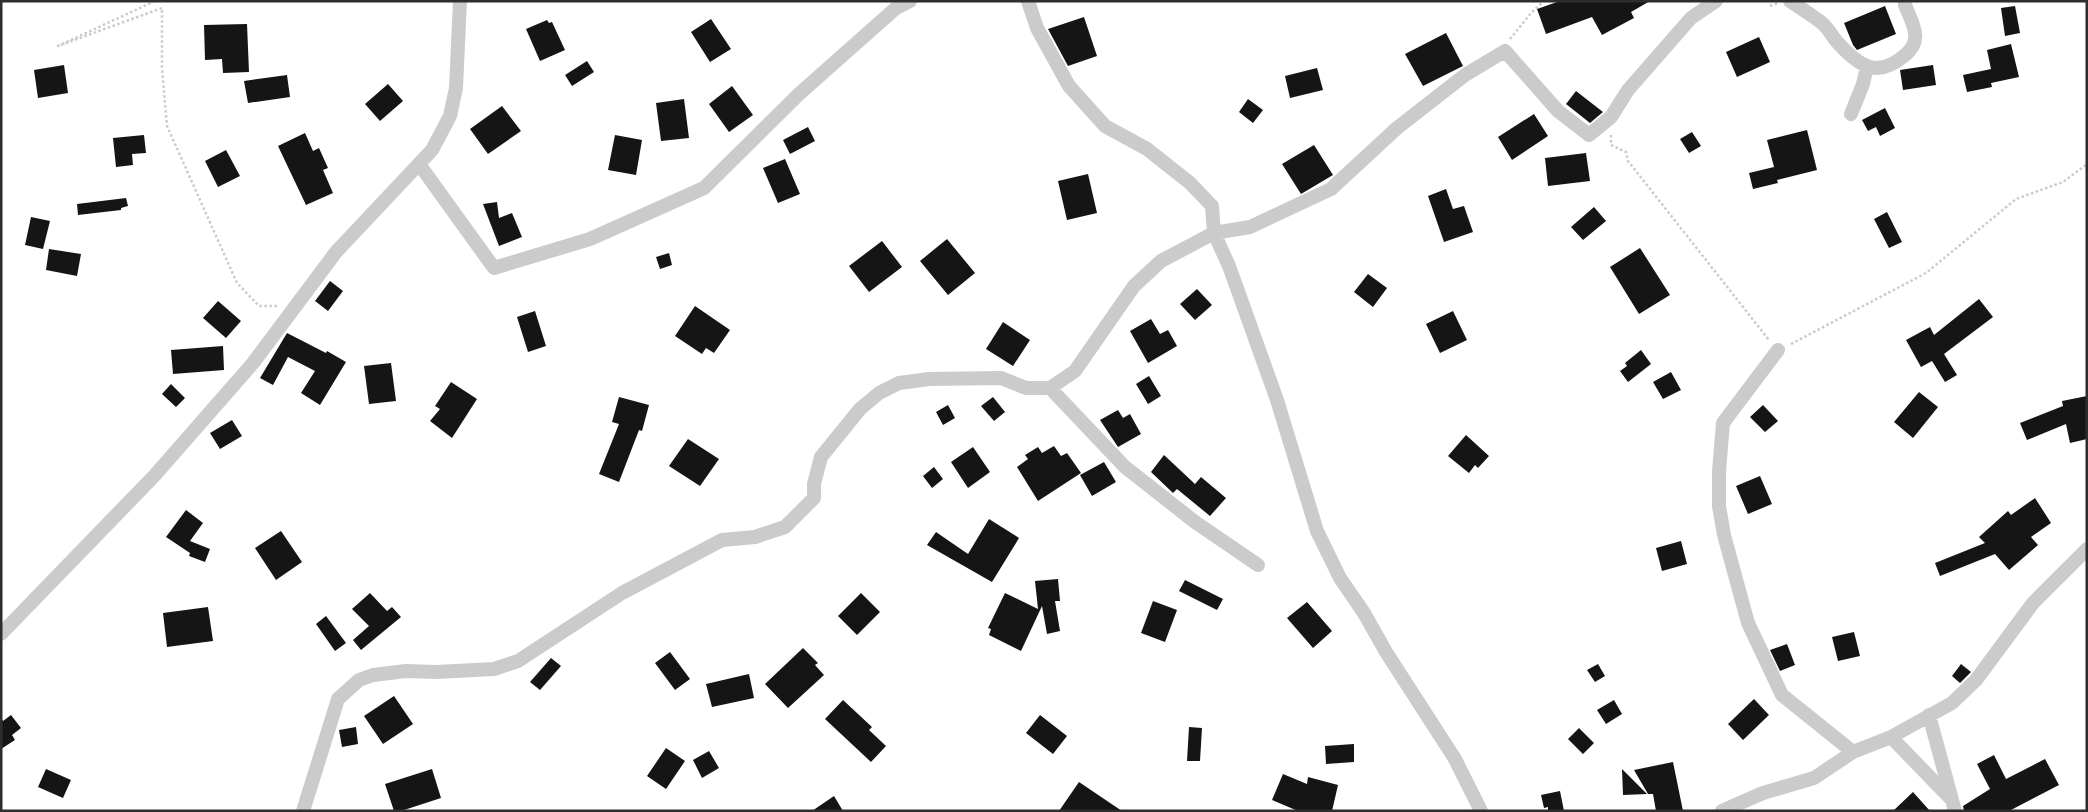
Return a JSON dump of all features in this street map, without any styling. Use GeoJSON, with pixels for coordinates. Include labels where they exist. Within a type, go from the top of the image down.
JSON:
{"type":"FeatureCollection","features":[{"type":"Feature","properties":{"kind":"street"},"geometry":{"type":"LineString","coordinates":[[1,634],[155,475],[253,363],[336,252],[432,150],[450,116],[456,88],[460,1]]}},
{"type":"Feature","properties":{"kind":"street"},"geometry":{"type":"LineString","coordinates":[[419,164],[494,268],[590,238],[704,188],[799,94],[896,8],[910,1]]}},
{"type":"Feature","properties":{"kind":"street"},"geometry":{"type":"LineString","coordinates":[[1028,1],[1037,28],[1068,86],[1105,126],[1147,148],[1190,183],[1212,206],[1214,233],[1229,266],[1277,400],[1317,531],[1340,578],[1455,759],[1482,811]]}},
{"type":"Feature","properties":{"kind":"street"},"geometry":{"type":"LineString","coordinates":[[304,811],[338,699],[359,680],[373,675],[406,671],[436,672],[494,669],[518,661],[622,593],[722,540],[755,538],[785,527],[814,498],[814,484],[821,457],[860,409],[879,393],[899,383],[929,379],[1001,378],[1026,388],[1050,388],[1075,371],[1141,280],[1161,261],[1214,233],[1250,227],[1331,189],[1397,128],[1466,75],[1505,51],[1558,111],[1589,135],[1611,117],[1628,90],[1691,18],[1716,1]]}},
{"type":"Feature","properties":{"kind":"street"},"geometry":{"type":"LineString","coordinates":[[1790,1],[1823,24],[1839,45],[1867,67],[1876,70],[1892,66],[1912,50],[1917,33],[1905,5],[1906,1]]}},
{"type":"Feature","properties":{"kind":"street"},"geometry":{"type":"LineString","coordinates":[[1851,114],[1863,84],[1867,67]]}},
{"type":"Feature","properties":{"kind":"street"},"geometry":{"type":"LineString","coordinates":[[1778,350],[1723,423],[1719,471],[1719,506],[1724,535],[1748,623],[1782,695],[1853,752]]}},
{"type":"Feature","properties":{"kind":"street"},"geometry":{"type":"LineString","coordinates":[[1050,388],[1125,467],[1196,522],[1258,565]]}},
{"type":"Feature","properties":{"kind":"street"},"geometry":{"type":"LineString","coordinates":[[1722,811],[1764,793],[1814,778],[1853,752],[1890,737],[1952,703],[1976,680],[2033,603],[2061,572],[2087,549]]}},
{"type":"Feature","properties":{"kind":"street"},"geometry":{"type":"LineString","coordinates":[[1929,716],[1953,804]]}},
{"type":"Feature","properties":{"kind":"street"},"geometry":{"type":"LineString","coordinates":[[1890,737],[1953,804]]}},
{"type":"Feature","properties":{"kind":"path"},"geometry":{"type":"LineString","coordinates":[[155,1],[58,46],[162,8],[162,68],[167,126],[203,209],[238,283],[258,306],[295,306]]}},
{"type":"Feature","properties":{"kind":"path"},"geometry":{"type":"LineString","coordinates":[[1505,51],[1511,37],[1544,1]]}},
{"type":"Feature","properties":{"kind":"path"},"geometry":{"type":"LineString","coordinates":[[1611,117],[1611,145],[1626,152],[1628,161],[1778,350],[1926,273],[2016,199],[2063,182],[2087,164]]}},
{"type":"Feature","properties":{"kind":"building"},"geometry":{"type":"Polygon","coordinates":[[[1560,1],[1650,1],[1631,12],[1634,18],[1602,35],[1592,17],[1546,34],[1537,9],[1560,1]]]}},
{"type":"Feature","properties":{"kind":"building"},"geometry":{"type":"Polygon","coordinates":[[[1885,6],[1896,34],[1857,50],[1844,23],[1885,6]]]}},
{"type":"Feature","properties":{"kind":"building"},"geometry":{"type":"Polygon","coordinates":[[[2015,6],[2020,33],[2005,36],[2001,8],[2015,6]]]}},
{"type":"Feature","properties":{"kind":"building"},"geometry":{"type":"Polygon","coordinates":[[[1084,17],[1097,56],[1068,66],[1048,29],[1084,17]]]}},
{"type":"Feature","properties":{"kind":"building"},"geometry":{"type":"Polygon","coordinates":[[[711,19],[731,49],[710,62],[691,32],[711,19]]]}},
{"type":"Feature","properties":{"kind":"building"},"geometry":{"type":"Polygon","coordinates":[[[547,20],[549,23],[552,22],[565,50],[540,61],[526,29],[547,20]]]}},
{"type":"Feature","properties":{"kind":"building"},"geometry":{"type":"Polygon","coordinates":[[[247,24],[249,72],[223,73],[222,59],[205,60],[204,25],[247,24]]]}},
{"type":"Feature","properties":{"kind":"building"},"geometry":{"type":"Polygon","coordinates":[[[1446,33],[1463,66],[1423,86],[1405,54],[1446,33]]]}},
{"type":"Feature","properties":{"kind":"building"},"geometry":{"type":"Polygon","coordinates":[[[1759,37],[1770,62],[1737,77],[1726,52],[1759,37]]]}},
{"type":"Feature","properties":{"kind":"building"},"geometry":{"type":"Polygon","coordinates":[[[2011,44],[2019,77],[1991,83],[1992,87],[1967,92],[1963,75],[1991,69],[1987,50],[2011,44]]]}},
{"type":"Feature","properties":{"kind":"building"},"geometry":{"type":"Polygon","coordinates":[[[587,61],[594,72],[572,86],[565,75],[587,61]]]}},
{"type":"Feature","properties":{"kind":"building"},"geometry":{"type":"Polygon","coordinates":[[[64,65],[68,93],[38,98],[34,70],[64,65]]]}},
{"type":"Feature","properties":{"kind":"building"},"geometry":{"type":"Polygon","coordinates":[[[1933,65],[1936,85],[1903,90],[1900,70],[1933,65]]]}},
{"type":"Feature","properties":{"kind":"building"},"geometry":{"type":"Polygon","coordinates":[[[1317,68],[1323,90],[1290,98],[1285,76],[1317,68]]]}},
{"type":"Feature","properties":{"kind":"building"},"geometry":{"type":"Polygon","coordinates":[[[287,75],[290,97],[248,103],[244,81],[287,75]]]}},
{"type":"Feature","properties":{"kind":"building"},"geometry":{"type":"Polygon","coordinates":[[[388,84],[403,101],[380,121],[365,104],[388,84]]]}},
{"type":"Feature","properties":{"kind":"building"},"geometry":{"type":"Polygon","coordinates":[[[732,86],[753,115],[729,132],[709,104],[732,86]]]}},
{"type":"Feature","properties":{"kind":"building"},"geometry":{"type":"Polygon","coordinates":[[[1576,91],[1603,112],[1590,123],[1566,104],[1576,91]]]}},
{"type":"Feature","properties":{"kind":"building"},"geometry":{"type":"Polygon","coordinates":[[[684,99],[689,138],[661,141],[656,103],[684,99]]]}},
{"type":"Feature","properties":{"kind":"building"},"geometry":{"type":"Polygon","coordinates":[[[1248,99],[1263,110],[1253,123],[1239,112],[1248,99]]]}},
{"type":"Feature","properties":{"kind":"building"},"geometry":{"type":"Polygon","coordinates":[[[502,106],[521,131],[488,154],[470,129],[502,106]]]}},
{"type":"Feature","properties":{"kind":"building"},"geometry":{"type":"Polygon","coordinates":[[[1885,108],[1895,128],[1880,136],[1876,127],[1868,131],[1862,120],[1885,108]]]}},
{"type":"Feature","properties":{"kind":"building"},"geometry":{"type":"Polygon","coordinates":[[[1534,114],[1548,136],[1512,160],[1498,137],[1534,114]]]}},
{"type":"Feature","properties":{"kind":"building"},"geometry":{"type":"Polygon","coordinates":[[[808,127],[815,141],[790,154],[783,140],[808,127]]]}},
{"type":"Feature","properties":{"kind":"building"},"geometry":{"type":"Polygon","coordinates":[[[1807,130],[1817,170],[1777,180],[1778,183],[1753,189],[1749,173],[1774,167],[1767,140],[1807,130]]]}},
{"type":"Feature","properties":{"kind":"building"},"geometry":{"type":"Polygon","coordinates":[[[1692,132],[1701,146],[1689,153],[1680,139],[1692,132]]]}},
{"type":"Feature","properties":{"kind":"building"},"geometry":{"type":"Polygon","coordinates":[[[305,133],[313,151],[319,148],[328,168],[323,170],[333,193],[306,205],[278,146],[305,133]]]}},
{"type":"Feature","properties":{"kind":"building"},"geometry":{"type":"Polygon","coordinates":[[[144,135],[146,153],[132,154],[133,165],[116,167],[113,138],[144,135]]]}},
{"type":"Feature","properties":{"kind":"building"},"geometry":{"type":"Polygon","coordinates":[[[615,135],[642,140],[636,175],[608,170],[615,135]]]}},
{"type":"Feature","properties":{"kind":"building"},"geometry":{"type":"Polygon","coordinates":[[[1314,145],[1333,175],[1301,194],[1282,164],[1314,145]]]}},
{"type":"Feature","properties":{"kind":"building"},"geometry":{"type":"Polygon","coordinates":[[[226,150],[240,176],[218,187],[205,161],[226,150]]]}},
{"type":"Feature","properties":{"kind":"building"},"geometry":{"type":"Polygon","coordinates":[[[1586,153],[1590,181],[1548,186],[1545,158],[1586,153]]]}},
{"type":"Feature","properties":{"kind":"building"},"geometry":{"type":"Polygon","coordinates":[[[785,159],[800,194],[778,203],[763,168],[785,159]]]}},
{"type":"Feature","properties":{"kind":"building"},"geometry":{"type":"Polygon","coordinates":[[[1088,174],[1097,213],[1067,220],[1058,181],[1088,174]]]}},
{"type":"Feature","properties":{"kind":"building"},"geometry":{"type":"Polygon","coordinates":[[[1446,189],[1453,209],[1464,206],[1473,232],[1444,242],[1428,196],[1446,189]]]}},
{"type":"Feature","properties":{"kind":"building"},"geometry":{"type":"Polygon","coordinates":[[[126,198],[128,206],[121,208],[121,210],[78,215],[77,204],[126,198]]]}},
{"type":"Feature","properties":{"kind":"building"},"geometry":{"type":"Polygon","coordinates":[[[497,202],[499,218],[512,213],[522,237],[499,246],[483,204],[497,202]]]}},
{"type":"Feature","properties":{"kind":"building"},"geometry":{"type":"Polygon","coordinates":[[[1594,207],[1606,221],[1583,240],[1571,227],[1594,207]]]}},
{"type":"Feature","properties":{"kind":"building"},"geometry":{"type":"Polygon","coordinates":[[[1887,212],[1902,242],[1889,248],[1874,219],[1887,212]]]}},
{"type":"Feature","properties":{"kind":"building"},"geometry":{"type":"Polygon","coordinates":[[[31,217],[50,221],[43,249],[25,245],[31,217]]]}},
{"type":"Feature","properties":{"kind":"building"},"geometry":{"type":"Polygon","coordinates":[[[947,239],[975,273],[948,295],[920,261],[947,239]]]}},
{"type":"Feature","properties":{"kind":"building"},"geometry":{"type":"Polygon","coordinates":[[[882,241],[902,267],[869,292],[849,266],[882,241]]]}},
{"type":"Feature","properties":{"kind":"building"},"geometry":{"type":"Polygon","coordinates":[[[1640,248],[1670,295],[1639,314],[1610,267],[1640,248]]]}},
{"type":"Feature","properties":{"kind":"building"},"geometry":{"type":"Polygon","coordinates":[[[49,249],[81,254],[77,276],[46,270],[49,249]]]}},
{"type":"Feature","properties":{"kind":"building"},"geometry":{"type":"Polygon","coordinates":[[[669,253],[672,265],[660,269],[656,257],[669,253]]]}},
{"type":"Feature","properties":{"kind":"building"},"geometry":{"type":"Polygon","coordinates":[[[1368,274],[1387,288],[1373,307],[1354,292],[1368,274]]]}},
{"type":"Feature","properties":{"kind":"building"},"geometry":{"type":"Polygon","coordinates":[[[330,281],[343,291],[328,311],[315,301],[330,281]]]}},
{"type":"Feature","properties":{"kind":"building"},"geometry":{"type":"Polygon","coordinates":[[[1197,289],[1212,305],[1195,320],[1180,304],[1197,289]]]}},
{"type":"Feature","properties":{"kind":"building"},"geometry":{"type":"Polygon","coordinates":[[[1979,299],[1993,317],[1944,354],[1957,375],[1945,382],[1932,361],[1921,367],[1906,340],[1930,327],[1934,335],[1979,299]]]}},
{"type":"Feature","properties":{"kind":"building"},"geometry":{"type":"Polygon","coordinates":[[[218,301],[241,321],[226,338],[203,318],[218,301]]]}},
{"type":"Feature","properties":{"kind":"building"},"geometry":{"type":"Polygon","coordinates":[[[695,306],[730,330],[714,353],[706,348],[702,354],[675,336],[695,306]]]}},
{"type":"Feature","properties":{"kind":"building"},"geometry":{"type":"Polygon","coordinates":[[[535,311],[546,346],[528,352],[517,317],[535,311]]]}},
{"type":"Feature","properties":{"kind":"building"},"geometry":{"type":"Polygon","coordinates":[[[1453,311],[1467,340],[1440,353],[1426,324],[1453,311]]]}},
{"type":"Feature","properties":{"kind":"building"},"geometry":{"type":"Polygon","coordinates":[[[1151,319],[1160,334],[1168,330],[1177,346],[1148,363],[1130,331],[1151,319]]]}},
{"type":"Feature","properties":{"kind":"building"},"geometry":{"type":"Polygon","coordinates":[[[1003,322],[1030,340],[1013,366],[986,349],[1003,322]]]}},
{"type":"Feature","properties":{"kind":"building"},"geometry":{"type":"Polygon","coordinates":[[[287,333],[346,362],[320,405],[301,393],[315,371],[288,357],[273,385],[260,378],[287,333]]]}},
{"type":"Feature","properties":{"kind":"building"},"geometry":{"type":"Polygon","coordinates":[[[223,346],[224,370],[173,374],[171,350],[223,346]]]}},
{"type":"Feature","properties":{"kind":"building"},"geometry":{"type":"Polygon","coordinates":[[[1641,350],[1651,364],[1628,382],[1620,371],[1627,366],[1625,363],[1641,350]]]}},
{"type":"Feature","properties":{"kind":"building"},"geometry":{"type":"Polygon","coordinates":[[[391,363],[396,401],[369,404],[364,366],[391,363]]]}},
{"type":"Feature","properties":{"kind":"building"},"geometry":{"type":"Polygon","coordinates":[[[1671,372],[1681,390],[1663,399],[1653,382],[1671,372]]]}},
{"type":"Feature","properties":{"kind":"building"},"geometry":{"type":"Polygon","coordinates":[[[1149,376],[1161,396],[1148,404],[1136,384],[1149,376]]]}},
{"type":"Feature","properties":{"kind":"building"},"geometry":{"type":"Polygon","coordinates":[[[451,382],[477,399],[452,438],[430,421],[440,409],[435,406],[451,382]]]}},
{"type":"Feature","properties":{"kind":"building"},"geometry":{"type":"Polygon","coordinates":[[[171,384],[185,398],[176,407],[162,394],[171,384]]]}},
{"type":"Feature","properties":{"kind":"building"},"geometry":{"type":"Polygon","coordinates":[[[1919,392],[1938,407],[1913,438],[1894,422],[1919,392]]]}},
{"type":"Feature","properties":{"kind":"building"},"geometry":{"type":"Polygon","coordinates":[[[2087,396],[2087,439],[2070,443],[2066,424],[2027,440],[2020,423],[2063,406],[2062,401],[2087,396]]]}},
{"type":"Feature","properties":{"kind":"building"},"geometry":{"type":"Polygon","coordinates":[[[619,397],[649,405],[642,431],[639,430],[619,482],[599,474],[619,424],[612,422],[619,397]]]}},
{"type":"Feature","properties":{"kind":"building"},"geometry":{"type":"Polygon","coordinates":[[[993,397],[1005,412],[994,421],[981,406],[993,397]]]}},
{"type":"Feature","properties":{"kind":"building"},"geometry":{"type":"Polygon","coordinates":[[[948,405],[955,418],[943,425],[936,412],[948,405]]]}},
{"type":"Feature","properties":{"kind":"building"},"geometry":{"type":"Polygon","coordinates":[[[1763,405],[1778,421],[1765,432],[1750,417],[1763,405]]]}},
{"type":"Feature","properties":{"kind":"building"},"geometry":{"type":"Polygon","coordinates":[[[1118,410],[1123,418],[1130,414],[1141,434],[1118,447],[1100,420],[1118,410]]]}},
{"type":"Feature","properties":{"kind":"building"},"geometry":{"type":"Polygon","coordinates":[[[232,420],[242,436],[220,449],[210,433],[232,420]]]}},
{"type":"Feature","properties":{"kind":"building"},"geometry":{"type":"Polygon","coordinates":[[[1466,435],[1489,456],[1478,468],[1475,465],[1469,473],[1448,456],[1466,435]]]}},
{"type":"Feature","properties":{"kind":"building"},"geometry":{"type":"Polygon","coordinates":[[[688,439],[719,459],[700,486],[669,466],[688,439]]]}},
{"type":"Feature","properties":{"kind":"building"},"geometry":{"type":"Polygon","coordinates":[[[1054,446],[1061,456],[1067,453],[1081,473],[1038,501],[1017,467],[1028,459],[1025,455],[1038,447],[1042,453],[1054,446]]]}},
{"type":"Feature","properties":{"kind":"building"},"geometry":{"type":"Polygon","coordinates":[[[973,447],[990,472],[968,488],[951,462],[973,447]]]}},
{"type":"Feature","properties":{"kind":"building"},"geometry":{"type":"Polygon","coordinates":[[[1164,455],[1195,484],[1201,477],[1226,498],[1210,516],[1177,489],[1173,493],[1151,472],[1164,455]]]}},
{"type":"Feature","properties":{"kind":"building"},"geometry":{"type":"Polygon","coordinates":[[[1104,462],[1116,482],[1092,496],[1080,475],[1104,462]]]}},
{"type":"Feature","properties":{"kind":"building"},"geometry":{"type":"Polygon","coordinates":[[[934,467],[943,479],[932,488],[923,476],[934,467]]]}},
{"type":"Feature","properties":{"kind":"building"},"geometry":{"type":"Polygon","coordinates":[[[1760,476],[1772,504],[1748,514],[1736,486],[1760,476]]]}},
{"type":"Feature","properties":{"kind":"building"},"geometry":{"type":"Polygon","coordinates":[[[2035,498],[2051,523],[2031,537],[2038,545],[2009,570],[1995,554],[1940,576],[1935,563],[1985,543],[1979,537],[2008,511],[2011,515],[2035,498]]]}},
{"type":"Feature","properties":{"kind":"building"},"geometry":{"type":"Polygon","coordinates":[[[186,510],[203,523],[190,541],[210,549],[205,562],[189,556],[190,553],[166,537],[186,510]]]}},
{"type":"Feature","properties":{"kind":"building"},"geometry":{"type":"Polygon","coordinates":[[[989,519],[1019,538],[992,582],[927,545],[936,532],[968,554],[989,519]]]}},
{"type":"Feature","properties":{"kind":"building"},"geometry":{"type":"Polygon","coordinates":[[[281,531],[302,562],[276,580],[255,548],[281,531]]]}},
{"type":"Feature","properties":{"kind":"building"},"geometry":{"type":"Polygon","coordinates":[[[1681,541],[1687,564],[1662,571],[1656,548],[1681,541]]]}},
{"type":"Feature","properties":{"kind":"building"},"geometry":{"type":"Polygon","coordinates":[[[1058,579],[1060,601],[1055,601],[1060,631],[1047,634],[1042,606],[1021,651],[989,635],[991,629],[988,628],[1005,593],[1038,609],[1035,581],[1058,579]]]}},
{"type":"Feature","properties":{"kind":"building"},"geometry":{"type":"Polygon","coordinates":[[[1185,580],[1223,599],[1217,610],[1179,591],[1185,580]]]}},
{"type":"Feature","properties":{"kind":"building"},"geometry":{"type":"Polygon","coordinates":[[[370,593],[387,611],[392,607],[401,617],[361,650],[353,640],[369,626],[352,609],[370,593]]]}},
{"type":"Feature","properties":{"kind":"building"},"geometry":{"type":"Polygon","coordinates":[[[861,593],[880,612],[857,635],[838,616],[861,593]]]}},
{"type":"Feature","properties":{"kind":"building"},"geometry":{"type":"Polygon","coordinates":[[[1153,601],[1177,610],[1165,642],[1141,633],[1153,601]]]}},
{"type":"Feature","properties":{"kind":"building"},"geometry":{"type":"Polygon","coordinates":[[[1307,602],[1332,631],[1313,648],[1287,618],[1307,602]]]}},
{"type":"Feature","properties":{"kind":"building"},"geometry":{"type":"Polygon","coordinates":[[[208,607],[213,641],[167,647],[163,613],[208,607]]]}},
{"type":"Feature","properties":{"kind":"building"},"geometry":{"type":"Polygon","coordinates":[[[326,616],[346,643],[335,651],[316,624],[326,616]]]}},
{"type":"Feature","properties":{"kind":"building"},"geometry":{"type":"Polygon","coordinates":[[[1854,632],[1860,656],[1838,661],[1832,637],[1854,632]]]}},
{"type":"Feature","properties":{"kind":"building"},"geometry":{"type":"Polygon","coordinates":[[[1787,644],[1795,665],[1780,671],[1770,650],[1787,644]]]}},
{"type":"Feature","properties":{"kind":"building"},"geometry":{"type":"Polygon","coordinates":[[[803,648],[818,663],[815,665],[824,675],[788,708],[765,684],[803,648]]]}},
{"type":"Feature","properties":{"kind":"building"},"geometry":{"type":"Polygon","coordinates":[[[670,652],[690,679],[675,690],[655,663],[670,652]]]}},
{"type":"Feature","properties":{"kind":"building"},"geometry":{"type":"Polygon","coordinates":[[[551,658],[561,666],[540,690],[530,682],[551,658]]]}},
{"type":"Feature","properties":{"kind":"building"},"geometry":{"type":"Polygon","coordinates":[[[1598,664],[1605,676],[1595,682],[1587,670],[1598,664]]]}},
{"type":"Feature","properties":{"kind":"building"},"geometry":{"type":"Polygon","coordinates":[[[1961,664],[1971,672],[1960,683],[1952,676],[1961,664]]]}},
{"type":"Feature","properties":{"kind":"building"},"geometry":{"type":"Polygon","coordinates":[[[749,674],[754,698],[712,707],[706,684],[749,674]]]}},
{"type":"Feature","properties":{"kind":"building"},"geometry":{"type":"Polygon","coordinates":[[[394,696],[413,724],[383,744],[364,716],[394,696]]]}},
{"type":"Feature","properties":{"kind":"building"},"geometry":{"type":"Polygon","coordinates":[[[1754,699],[1769,715],[1743,740],[1728,724],[1754,699]]]}},
{"type":"Feature","properties":{"kind":"building"},"geometry":{"type":"Polygon","coordinates":[[[843,700],[872,727],[869,730],[886,746],[871,762],[825,719],[843,700]]]}},
{"type":"Feature","properties":{"kind":"building"},"geometry":{"type":"Polygon","coordinates":[[[1614,700],[1622,714],[1606,724],[1597,710],[1614,700]]]}},
{"type":"Feature","properties":{"kind":"building"},"geometry":{"type":"Polygon","coordinates":[[[11,715],[21,728],[12,735],[15,740],[1,749],[1,718],[3,721],[11,715]]]}},
{"type":"Feature","properties":{"kind":"building"},"geometry":{"type":"Polygon","coordinates":[[[1040,715],[1067,736],[1053,754],[1026,733],[1040,715]]]}},
{"type":"Feature","properties":{"kind":"building"},"geometry":{"type":"Polygon","coordinates":[[[356,727],[358,744],[342,747],[339,730],[356,727]]]}},
{"type":"Feature","properties":{"kind":"building"},"geometry":{"type":"Polygon","coordinates":[[[1189,727],[1202,728],[1200,761],[1187,761],[1189,727]]]}},
{"type":"Feature","properties":{"kind":"building"},"geometry":{"type":"Polygon","coordinates":[[[1579,728],[1594,743],[1583,754],[1568,739],[1579,728]]]}},
{"type":"Feature","properties":{"kind":"building"},"geometry":{"type":"Polygon","coordinates":[[[1354,744],[1354,762],[1326,764],[1325,746],[1354,744]]]}},
{"type":"Feature","properties":{"kind":"building"},"geometry":{"type":"Polygon","coordinates":[[[666,748],[685,761],[666,789],[647,776],[666,748]]]}},
{"type":"Feature","properties":{"kind":"building"},"geometry":{"type":"Polygon","coordinates":[[[709,751],[719,768],[702,778],[693,760],[709,751]]]}},
{"type":"Feature","properties":{"kind":"building"},"geometry":{"type":"Polygon","coordinates":[[[1994,755],[2006,779],[2045,759],[2059,785],[2009,811],[1964,811],[1963,806],[1990,789],[1977,764],[1994,755]]]}},
{"type":"Feature","properties":{"kind":"building"},"geometry":{"type":"Polygon","coordinates":[[[1673,762],[1683,811],[1656,811],[1653,794],[1648,794],[1634,770],[1673,762]]]}},
{"type":"Feature","properties":{"kind":"building"},"geometry":{"type":"Polygon","coordinates":[[[46,769],[71,780],[63,798],[38,787],[46,769]]]}},
{"type":"Feature","properties":{"kind":"building"},"geometry":{"type":"Polygon","coordinates":[[[432,769],[441,798],[401,811],[394,811],[385,784],[432,769]]]}},
{"type":"Feature","properties":{"kind":"building"},"geometry":{"type":"Polygon","coordinates":[[[1622,769],[1647,794],[1623,795],[1622,769]]]}},
{"type":"Feature","properties":{"kind":"building"},"geometry":{"type":"Polygon","coordinates":[[[1283,774],[1307,784],[1308,777],[1338,785],[1332,811],[1298,811],[1272,800],[1283,774]]]}},
{"type":"Feature","properties":{"kind":"building"},"geometry":{"type":"Polygon","coordinates":[[[1079,782],[1122,811],[1059,811],[1079,782]]]}},
{"type":"Feature","properties":{"kind":"building"},"geometry":{"type":"Polygon","coordinates":[[[1560,791],[1564,811],[1548,811],[1548,807],[1544,808],[1541,795],[1560,791]]]}},
{"type":"Feature","properties":{"kind":"building"},"geometry":{"type":"Polygon","coordinates":[[[1913,792],[1930,811],[1893,811],[1913,792]]]}},
{"type":"Feature","properties":{"kind":"building"},"geometry":{"type":"Polygon","coordinates":[[[834,796],[843,811],[812,811],[834,796]]]}}]}
